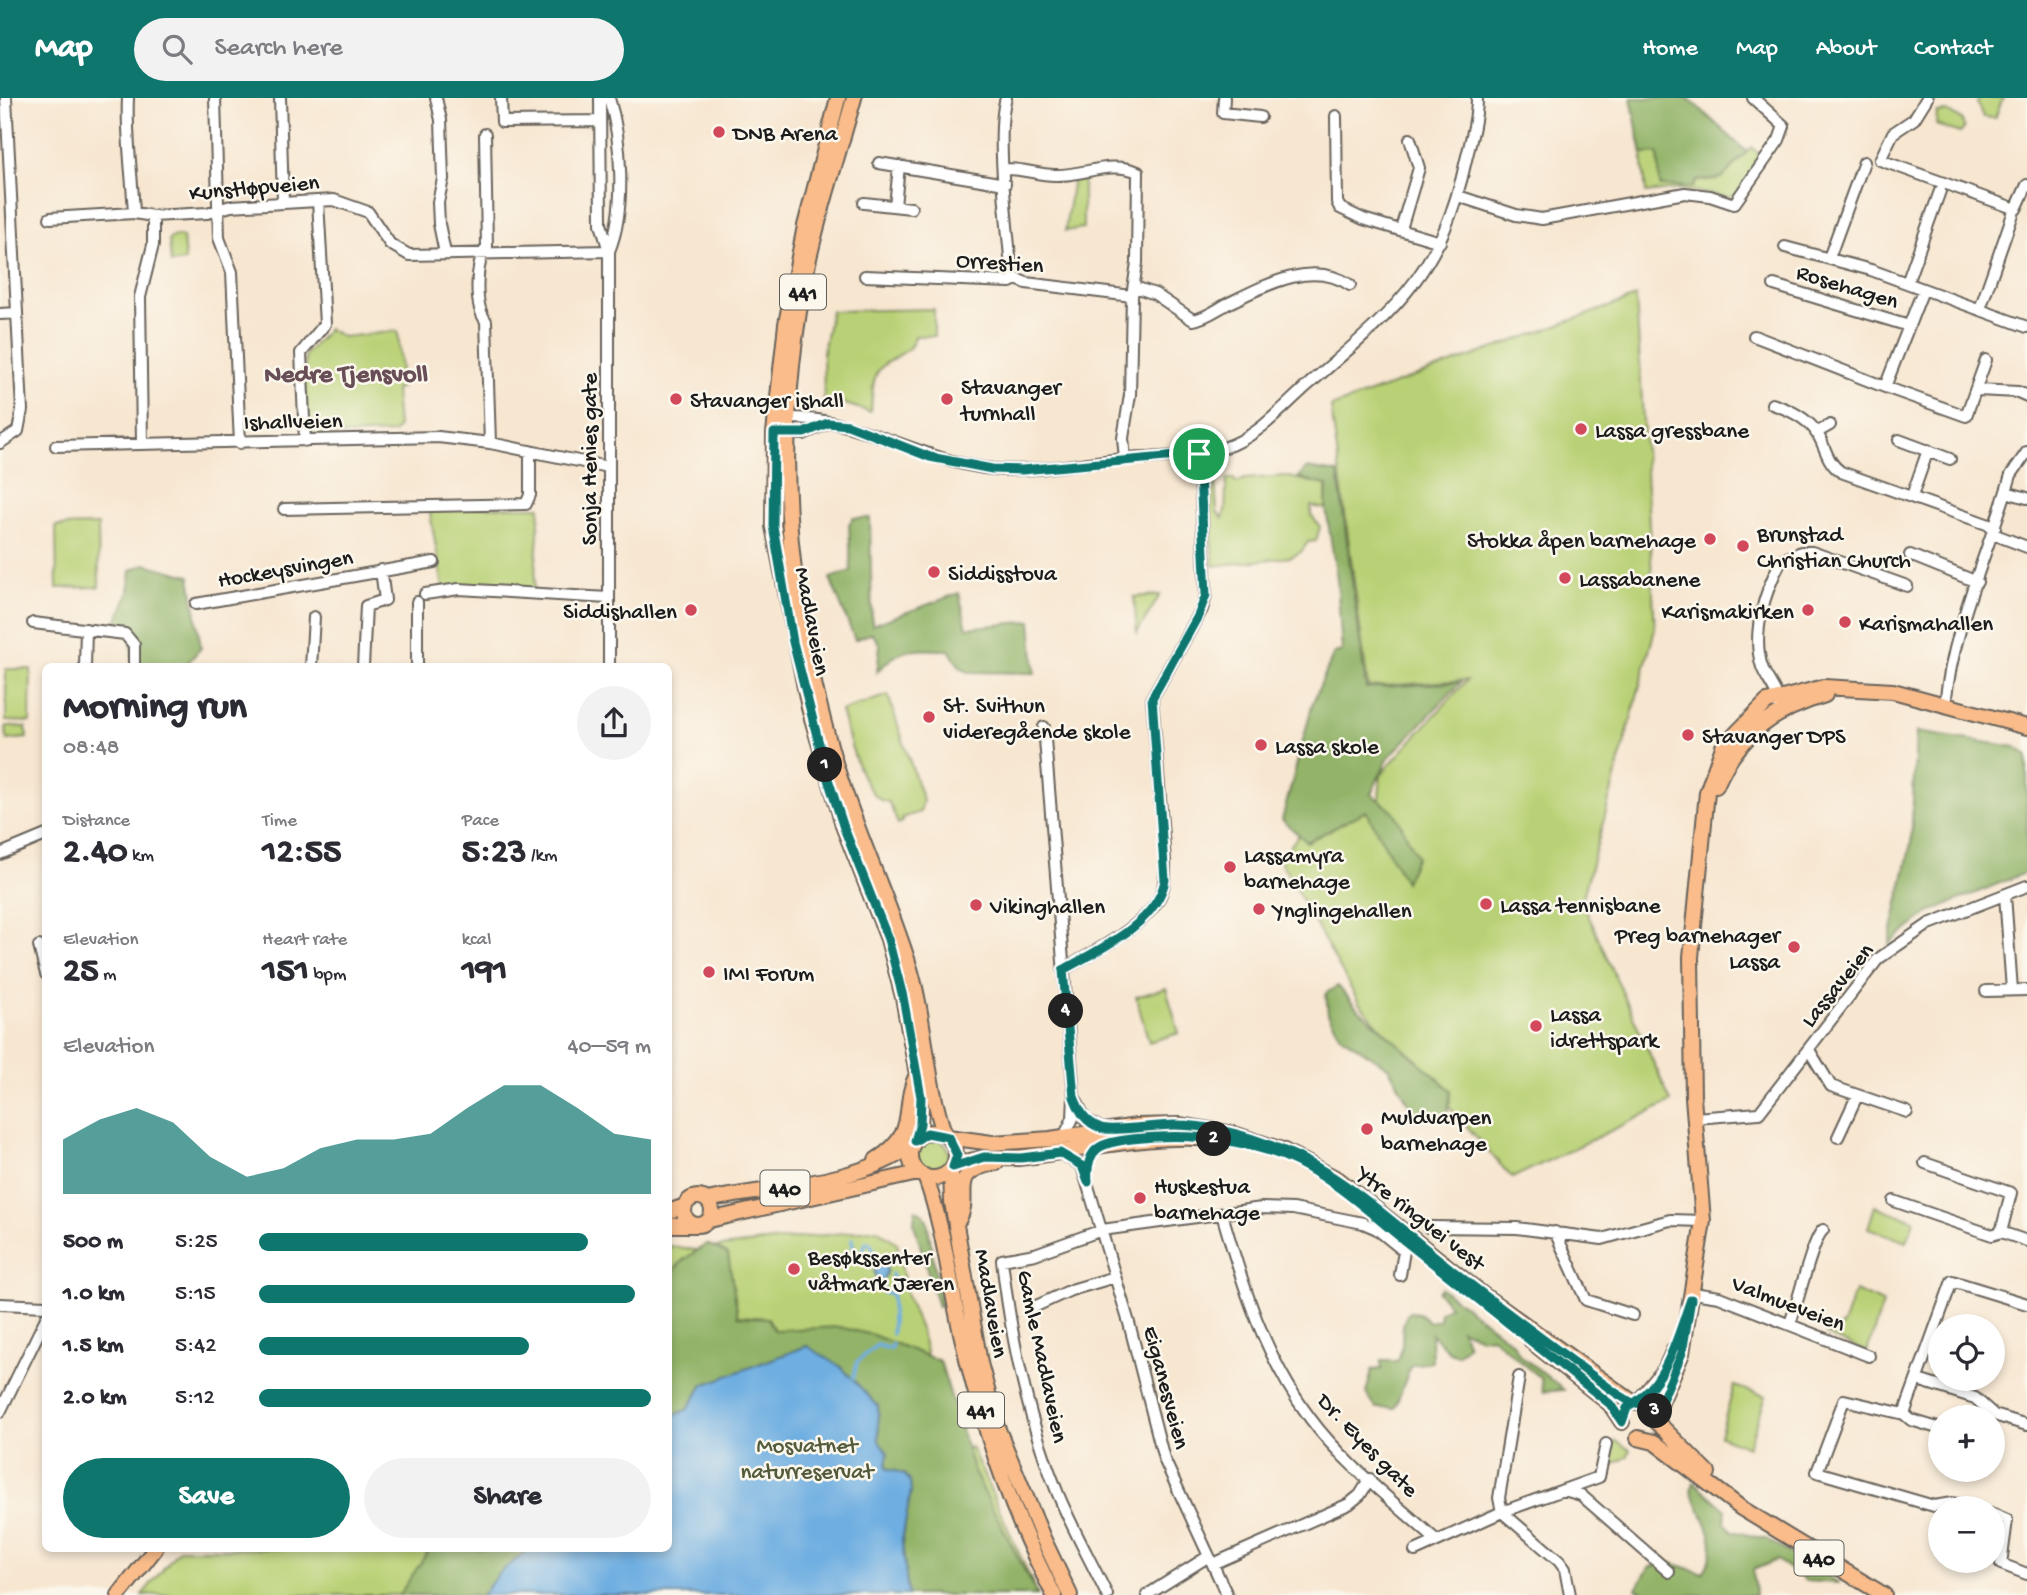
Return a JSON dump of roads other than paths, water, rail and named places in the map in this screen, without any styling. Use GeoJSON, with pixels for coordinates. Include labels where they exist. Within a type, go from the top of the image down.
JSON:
{"type":"FeatureCollection","features":[{"type":"Feature","properties":{"kind":"main road","name":"Madlaveien"},"geometry":{"type":"LineString","coordinates":[[838,98],[796,266],[780,361],[789,542],[818,699],[846,796],[909,965],[947,1136]]}},
{"type":"Feature","properties":{"kind":"main road","name":"Madlaveien"},"geometry":{"type":"LineString","coordinates":[[854,98],[808,266],[783,428],[773,526],[793,642],[844,828],[888,939],[918,1074],[921,1106],[914,1143]]}},
{"type":"Feature","properties":{"kind":"main road"},"geometry":{"type":"LineString","coordinates":[[1638,1437],[1651,1433],[1682,1353],[1703,1221],[1695,1118],[1691,957],[1707,792],[1723,747],[1775,704],[1824,687],[1831,690],[1877,688],[2027,727]]}},
{"type":"Feature","properties":{"kind":"main road","name":"441"},"geometry":{"type":"LineString","coordinates":[[863,1168],[885,1153],[901,1136],[909,1116],[910,1090],[918,1074]]}},
{"type":"Feature","properties":{"kind":"main road","name":"Ytre ringvei vest"},"geometry":{"type":"LineString","coordinates":[[952,1168],[984,1157],[1021,1158],[1060,1153],[1103,1137],[1158,1125],[1202,1127],[1259,1141],[1299,1157],[1339,1180],[1482,1294],[1637,1403]]}},
{"type":"Feature","properties":{"kind":"main road"},"geometry":{"type":"LineString","coordinates":[[914,1143],[927,1133],[947,1136]]}},
{"type":"Feature","properties":{"kind":"main road","name":"441"},"geometry":{"type":"LineString","coordinates":[[947,1136],[957,1155],[952,1168]]}},
{"type":"Feature","properties":{"kind":"main road","name":"Ytre ringvei vest"},"geometry":{"type":"LineString","coordinates":[[947,1136],[992,1143],[1064,1137],[1206,1138],[1259,1148],[1305,1166],[1338,1188],[1610,1404],[1622,1422]]}},
{"type":"Feature","properties":{"kind":"main road","name":"441"},"geometry":{"type":"LineString","coordinates":[[914,1143],[911,1160],[922,1175]]}},
{"type":"Feature","properties":{"kind":"main road","name":"440"},"geometry":{"type":"LineString","coordinates":[[672,1211],[685,1206],[694,1197],[707,1200],[806,1184],[884,1164],[914,1143]]}},
{"type":"Feature","properties":{"kind":"main road","name":"441"},"geometry":{"type":"LineString","coordinates":[[956,1226],[962,1214],[962,1189],[968,1174],[983,1165],[1021,1158]]}},
{"type":"Feature","properties":{"kind":"main road","name":"Madlaveien"},"geometry":{"type":"LineString","coordinates":[[952,1168],[956,1226],[980,1363],[997,1427],[1042,1538],[1070,1595]]}},
{"type":"Feature","properties":{"kind":"main road"},"geometry":{"type":"LineString","coordinates":[[922,1175],[939,1177],[952,1168]]}},
{"type":"Feature","properties":{"kind":"main road","name":"Madlaveien"},"geometry":{"type":"LineString","coordinates":[[922,1175],[938,1215],[975,1391],[1015,1507],[1054,1595]]}},
{"type":"Feature","properties":{"kind":"main road","name":"440"},"geometry":{"type":"LineString","coordinates":[[672,1225],[703,1222],[922,1175]]}},
{"type":"Feature","properties":{"kind":"main road"},"geometry":{"type":"LineString","coordinates":[[685,1206],[686,1218],[703,1222],[711,1207],[707,1200]]}},
{"type":"Feature","properties":{"kind":"main road"},"geometry":{"type":"LineString","coordinates":[[1622,1422],[1624,1413],[1637,1403],[1665,1370],[1692,1296]]}},
{"type":"Feature","properties":{"kind":"main road","name":"440"},"geometry":{"type":"LineString","coordinates":[[1637,1403],[1648,1405],[1657,1418],[1756,1517]]}},
{"type":"Feature","properties":{"kind":"main road","name":"440"},"geometry":{"type":"LineString","coordinates":[[1622,1422],[1628,1433],[1654,1441],[1756,1517],[1884,1595]]}},
{"type":"Feature","properties":{"kind":"main road"},"geometry":{"type":"LineString","coordinates":[[119,1595],[153,1552]]}},
{"type":"Feature","properties":{"kind":"street"},"geometry":{"type":"LineString","coordinates":[[0,443],[14,436],[21,424],[6,98]]}},
{"type":"Feature","properties":{"kind":"street"},"geometry":{"type":"LineString","coordinates":[[128,98],[128,148],[134,213]]}},
{"type":"Feature","properties":{"kind":"street"},"geometry":{"type":"LineString","coordinates":[[215,98],[219,238],[232,272],[240,443]]}},
{"type":"Feature","properties":{"kind":"street"},"geometry":{"type":"LineString","coordinates":[[280,98],[284,202]]}},
{"type":"Feature","properties":{"kind":"street"},"geometry":{"type":"LineString","coordinates":[[436,98],[441,120],[443,179],[438,202],[439,223],[445,253]]}},
{"type":"Feature","properties":{"kind":"street"},"geometry":{"type":"LineString","coordinates":[[501,98],[502,122],[600,121]]}},
{"type":"Feature","properties":{"kind":"street","name":"Sonja Henies gate"},"geometry":{"type":"LineString","coordinates":[[600,98],[601,225],[609,251],[609,663]]}},
{"type":"Feature","properties":{"kind":"street","name":"Sonja Henies gate"},"geometry":{"type":"LineString","coordinates":[[609,251],[619,222],[617,133],[610,98]]}},
{"type":"Feature","properties":{"kind":"street"},"geometry":{"type":"LineString","coordinates":[[1006,98],[1004,169],[1012,273],[1016,279]]}},
{"type":"Feature","properties":{"kind":"street"},"geometry":{"type":"LineString","coordinates":[[1224,98],[1223,113],[1259,117]]}},
{"type":"Feature","properties":{"kind":"street"},"geometry":{"type":"LineString","coordinates":[[783,428],[804,433],[828,423],[856,426],[930,457],[992,469],[1022,470],[1125,458],[1199,454],[1228,446],[1249,435],[1398,305],[1440,242],[1458,196],[1476,117],[1477,98]]}},
{"type":"Feature","properties":{"kind":"street"},"geometry":{"type":"LineString","coordinates":[[1458,196],[1516,215],[1542,219],[1685,193],[1710,196],[1734,204],[1779,140],[1784,126],[1753,98]]}},
{"type":"Feature","properties":{"kind":"street"},"geometry":{"type":"LineString","coordinates":[[1927,98],[1914,119],[1893,133],[1880,160],[2016,209],[2027,185]]}},
{"type":"Feature","properties":{"kind":"street"},"geometry":{"type":"LineString","coordinates":[[1336,116],[1337,202],[1340,208],[1363,219],[1440,242]]}},
{"type":"Feature","properties":{"kind":"street"},"geometry":{"type":"LineString","coordinates":[[485,135],[487,247],[482,253],[480,313],[486,321],[490,443]]}},
{"type":"Feature","properties":{"kind":"street"},"geometry":{"type":"LineString","coordinates":[[1401,229],[1419,168],[1410,139]]}},
{"type":"Feature","properties":{"kind":"street"},"geometry":{"type":"LineString","coordinates":[[1829,258],[1864,162]]}},
{"type":"Feature","properties":{"kind":"street"},"geometry":{"type":"LineString","coordinates":[[879,163],[1005,184]]}},
{"type":"Feature","properties":{"kind":"street"},"geometry":{"type":"LineString","coordinates":[[895,206],[899,166]]}},
{"type":"Feature","properties":{"kind":"street"},"geometry":{"type":"LineString","coordinates":[[1004,169],[1018,168],[1054,175],[1113,167],[1138,172],[1130,395],[1123,438],[1125,458]]}},
{"type":"Feature","properties":{"kind":"street"},"geometry":{"type":"LineString","coordinates":[[1907,283],[1940,191]]}},
{"type":"Feature","properties":{"kind":"street","name":"Kunstløpveien"},"geometry":{"type":"LineString","coordinates":[[50,218],[134,213],[153,216],[284,202],[334,200],[358,205],[368,212],[390,244],[409,255],[609,251]]}},
{"type":"Feature","properties":{"kind":"street"},"geometry":{"type":"LineString","coordinates":[[305,441],[301,354],[325,324],[318,201]]}},
{"type":"Feature","properties":{"kind":"street"},"geometry":{"type":"LineString","coordinates":[[864,203],[911,208]]}},
{"type":"Feature","properties":{"kind":"street"},"geometry":{"type":"LineString","coordinates":[[1980,309],[2013,214]]}},
{"type":"Feature","properties":{"kind":"street"},"geometry":{"type":"LineString","coordinates":[[142,443],[140,297],[153,245],[153,216]]}},
{"type":"Feature","properties":{"kind":"street"},"geometry":{"type":"LineString","coordinates":[[1785,247],[1907,283],[2027,327]]}},
{"type":"Feature","properties":{"kind":"street","name":"Orrestien"},"geometry":{"type":"LineString","coordinates":[[865,276],[1010,282],[1016,279],[1026,284],[1134,291],[1154,294],[1193,320],[1271,283],[1307,275],[1328,274],[1350,285]]}},
{"type":"Feature","properties":{"kind":"street","name":"Rosehagen"},"geometry":{"type":"LineString","coordinates":[[1774,285],[1909,326]]}},
{"type":"Feature","properties":{"kind":"street","name":"Rosehagen"},"geometry":{"type":"LineString","coordinates":[[1885,387],[1923,290]]}},
{"type":"Feature","properties":{"kind":"street"},"geometry":{"type":"LineString","coordinates":[[0,314],[17,313]]}},
{"type":"Feature","properties":{"kind":"street"},"geometry":{"type":"LineString","coordinates":[[1754,336],[1966,416],[1986,360]]}},
{"type":"Feature","properties":{"kind":"street"},"geometry":{"type":"LineString","coordinates":[[1977,390],[2018,392],[2027,396]]}},
{"type":"Feature","properties":{"kind":"street"},"geometry":{"type":"LineString","coordinates":[[1772,404],[1792,412],[1816,433],[1827,458],[1841,472],[1912,496],[2027,547]]}},
{"type":"Feature","properties":{"kind":"street"},"geometry":{"type":"LineString","coordinates":[[1816,433],[1830,425]]}},
{"type":"Feature","properties":{"kind":"street","name":"Ishallveien"},"geometry":{"type":"LineString","coordinates":[[56,446],[438,437],[490,443],[608,467]]}},
{"type":"Feature","properties":{"kind":"street"},"geometry":{"type":"LineString","coordinates":[[1899,440],[1950,458]]}},
{"type":"Feature","properties":{"kind":"street"},"geometry":{"type":"LineString","coordinates":[[1912,496],[1928,450]]}},
{"type":"Feature","properties":{"kind":"street"},"geometry":{"type":"LineString","coordinates":[[284,509],[526,504],[530,495],[530,451]]}},
{"type":"Feature","properties":{"kind":"street"},"geometry":{"type":"LineString","coordinates":[[1929,701],[1948,674],[2011,475],[2027,452]]}},
{"type":"Feature","properties":{"kind":"street"},"geometry":{"type":"LineString","coordinates":[[1063,970],[1147,914],[1158,900],[1164,885],[1165,861],[1152,698],[1198,616],[1206,595],[1199,454]]}},
{"type":"Feature","properties":{"kind":"street"},"geometry":{"type":"LineString","coordinates":[[2006,492],[2027,498]]}},
{"type":"Feature","properties":{"kind":"street"},"geometry":{"type":"LineString","coordinates":[[1775,704],[1758,642],[1759,628],[1781,561],[1801,552],[1812,552],[1907,586]]}},
{"type":"Feature","properties":{"kind":"street"},"geometry":{"type":"LineString","coordinates":[[1910,555],[1977,582]]}},
{"type":"Feature","properties":{"kind":"street","name":"Hockeysvingen"},"geometry":{"type":"LineString","coordinates":[[196,604],[333,582],[381,570],[434,562]]}},
{"type":"Feature","properties":{"kind":"street","name":"Hockeysvingen"},"geometry":{"type":"LineString","coordinates":[[363,663],[366,606],[385,600],[381,570]]}},
{"type":"Feature","properties":{"kind":"street"},"geometry":{"type":"LineString","coordinates":[[417,663],[421,598],[459,589],[608,597]]}},
{"type":"Feature","properties":{"kind":"street"},"geometry":{"type":"LineString","coordinates":[[311,663],[314,617]]}},
{"type":"Feature","properties":{"kind":"street"},"geometry":{"type":"LineString","coordinates":[[33,623],[125,634],[134,645],[134,663]]}},
{"type":"Feature","properties":{"kind":"street"},"geometry":{"type":"LineString","coordinates":[[85,663],[86,629]]}},
{"type":"Feature","properties":{"kind":"street"},"geometry":{"type":"LineString","coordinates":[[1044,727],[1074,1097],[1073,1118],[1064,1137]]}},
{"type":"Feature","properties":{"kind":"street"},"geometry":{"type":"LineString","coordinates":[[0,854],[42,837]]}},
{"type":"Feature","properties":{"kind":"street","name":"Lassaveien"},"geometry":{"type":"LineString","coordinates":[[1695,1118],[1759,1113],[1878,959],[1929,925],[2027,886]]}},
{"type":"Feature","properties":{"kind":"street"},"geometry":{"type":"LineString","coordinates":[[2005,895],[2012,990]]}},
{"type":"Feature","properties":{"kind":"street"},"geometry":{"type":"LineString","coordinates":[[39,946],[42,958]]}},
{"type":"Feature","properties":{"kind":"street"},"geometry":{"type":"LineString","coordinates":[[1986,991],[2027,990]]}},
{"type":"Feature","properties":{"kind":"street"},"geometry":{"type":"LineString","coordinates":[[1809,1050],[1818,1061],[1828,1083],[1857,1096],[1907,1112]]}},
{"type":"Feature","properties":{"kind":"street"},"geometry":{"type":"LineString","coordinates":[[1838,1138],[1857,1096]]}},
{"type":"Feature","properties":{"kind":"street"},"geometry":{"type":"LineString","coordinates":[[1074,1097],[1085,1119],[1103,1137],[1087,1165],[1088,1182]]}},
{"type":"Feature","properties":{"kind":"street","name":"Eiganesveien"},"geometry":{"type":"LineString","coordinates":[[1060,1153],[1082,1166],[1164,1459],[1227,1595]]}},
{"type":"Feature","properties":{"kind":"street"},"geometry":{"type":"LineString","coordinates":[[1925,1163],[2011,1193],[2001,1232]]}},
{"type":"Feature","properties":{"kind":"street"},"geometry":{"type":"LineString","coordinates":[[1894,1201],[1992,1235],[2001,1232],[2027,1241]]}},
{"type":"Feature","properties":{"kind":"street"},"geometry":{"type":"LineString","coordinates":[[1102,1230],[1262,1208],[1293,1209],[1363,1223],[1377,1229],[1404,1251],[1400,1275]]}},
{"type":"Feature","properties":{"kind":"street","name":"Dr. Eyes gate"},"geometry":{"type":"LineString","coordinates":[[1222,1214],[1246,1294],[1266,1346],[1311,1420],[1436,1540]]}},
{"type":"Feature","properties":{"kind":"street"},"geometry":{"type":"LineString","coordinates":[[1428,1227],[1517,1228],[1602,1239],[1670,1220],[1703,1221]]}},
{"type":"Feature","properties":{"kind":"street","name":"Gamle Madlaveien"},"geometry":{"type":"LineString","coordinates":[[1102,1230],[1035,1254],[1002,1260],[1026,1397],[1038,1436],[1059,1496],[1107,1595]]}},
{"type":"Feature","properties":{"kind":"street"},"geometry":{"type":"LineString","coordinates":[[1790,1323],[1810,1265],[1814,1240],[1823,1230]]}},
{"type":"Feature","properties":{"kind":"street"},"geometry":{"type":"LineString","coordinates":[[1555,1232],[1559,1247],[1586,1300],[1633,1315]]}},
{"type":"Feature","properties":{"kind":"street"},"geometry":{"type":"LineString","coordinates":[[1034,1307],[1072,1290],[1115,1277]]}},
{"type":"Feature","properties":{"kind":"street"},"geometry":{"type":"LineString","coordinates":[[1904,1415],[1952,1281],[2027,1304]]}},
{"type":"Feature","properties":{"kind":"street","name":"Valmueveien"},"geometry":{"type":"LineString","coordinates":[[1692,1296],[1719,1297],[1869,1356]]}},
{"type":"Feature","properties":{"kind":"street"},"geometry":{"type":"LineString","coordinates":[[0,1304],[42,1306]]}},
{"type":"Feature","properties":{"kind":"street"},"geometry":{"type":"LineString","coordinates":[[0,1412],[42,1326]]}},
{"type":"Feature","properties":{"kind":"street"},"geometry":{"type":"LineString","coordinates":[[1519,1377],[1499,1498],[1502,1512],[1566,1569],[1570,1595]]}},
{"type":"Feature","properties":{"kind":"street"},"geometry":{"type":"LineString","coordinates":[[1918,1380],[1975,1398],[1994,1415],[2027,1425]]}},
{"type":"Feature","properties":{"kind":"street"},"geometry":{"type":"LineString","coordinates":[[1928,1425],[1904,1415],[1844,1401],[1816,1472],[1928,1504]]}},
{"type":"Feature","properties":{"kind":"street"},"geometry":{"type":"LineString","coordinates":[[1415,1551],[1502,1512],[1599,1477],[1606,1444]]}},
{"type":"Feature","properties":{"kind":"street"},"geometry":{"type":"LineString","coordinates":[[1147,1595],[1211,1560],[1349,1504],[1360,1495],[1370,1479]]}},
{"type":"Feature","properties":{"kind":"street"},"geometry":{"type":"LineString","coordinates":[[1564,1490],[1581,1495],[1669,1572]]}},
{"type":"Feature","properties":{"kind":"street"},"geometry":{"type":"LineString","coordinates":[[2005,1566],[2027,1574]]}},
{"type":"Feature","properties":{"kind":"water"},"geometry":{"type":"Polygon","coordinates":[[[877,1254],[883,1257],[887,1270],[883,1280],[876,1279],[872,1259],[877,1254]]]}},
{"type":"Feature","properties":{"kind":"water"},"geometry":{"type":"Polygon","coordinates":[[[807,1346],[841,1367],[878,1406],[879,1441],[888,1453],[886,1468],[904,1474],[910,1481],[911,1490],[902,1541],[908,1595],[482,1595],[499,1573],[526,1552],[672,1552],[672,1417],[688,1409],[703,1385],[807,1346]]]}},
{"type":"Feature","properties":{"kind":"waterway"},"geometry":{"type":"LineString","coordinates":[[852,1239],[854,1253],[861,1251],[867,1242],[871,1244],[877,1260]]}},
{"type":"Feature","properties":{"kind":"waterway"},"geometry":{"type":"LineString","coordinates":[[892,1274],[892,1334]]}},
{"type":"Feature","properties":{"kind":"waterway"},"geometry":{"type":"LineString","coordinates":[[880,1278],[884,1293],[891,1293]]}},
{"type":"Feature","properties":{"kind":"waterway"},"geometry":{"type":"LineString","coordinates":[[853,1378],[857,1362],[877,1345],[890,1349],[892,1344]]}},
{"type":"Feature","properties":{"kind":"place","name":"DNB Arena"},"geometry":{"type":"Point","coordinates":[719,132]}},
{"type":"Feature","properties":{"kind":"place","name":"Stavanger ishall"},"geometry":{"type":"Point","coordinates":[676,399]}},
{"type":"Feature","properties":{"kind":"place","name":"Stavanger turnhall"},"geometry":{"type":"Point","coordinates":[947,399]}},
{"type":"Feature","properties":{"kind":"place","name":"Lassa gressbane"},"geometry":{"type":"Point","coordinates":[1581,429]}},
{"type":"Feature","properties":{"kind":"place","name":"Stokka åpen barnehage"},"geometry":{"type":"Point","coordinates":[1710,539]}},
{"type":"Feature","properties":{"kind":"place","name":"Brunstad Christian Church"},"geometry":{"type":"Point","coordinates":[1743,546]}},
{"type":"Feature","properties":{"kind":"place","name":"Siddisstova"},"geometry":{"type":"Point","coordinates":[934,572]}},
{"type":"Feature","properties":{"kind":"place","name":"Lassabanene"},"geometry":{"type":"Point","coordinates":[1565,578]}},
{"type":"Feature","properties":{"kind":"place","name":"Siddishallen"},"geometry":{"type":"Point","coordinates":[691,610]}},
{"type":"Feature","properties":{"kind":"place","name":"Karismakirken"},"geometry":{"type":"Point","coordinates":[1808,610]}},
{"type":"Feature","properties":{"kind":"place","name":"Karismahallen"},"geometry":{"type":"Point","coordinates":[1845,622]}},
{"type":"Feature","properties":{"kind":"place","name":"St. Svithun videregående skole"},"geometry":{"type":"Point","coordinates":[929,717]}},
{"type":"Feature","properties":{"kind":"place","name":"Stavanger DPS"},"geometry":{"type":"Point","coordinates":[1688,735]}},
{"type":"Feature","properties":{"kind":"place","name":"Lassa skole"},"geometry":{"type":"Point","coordinates":[1261,745]}},
{"type":"Feature","properties":{"kind":"place","name":"Lassamyra barnehage"},"geometry":{"type":"Point","coordinates":[1230,867]}},
{"type":"Feature","properties":{"kind":"place","name":"Lassa tennisbane"},"geometry":{"type":"Point","coordinates":[1486,904]}},
{"type":"Feature","properties":{"kind":"place","name":"Vikinghallen"},"geometry":{"type":"Point","coordinates":[976,905]}},
{"type":"Feature","properties":{"kind":"place","name":"Ynglingehallen"},"geometry":{"type":"Point","coordinates":[1259,909]}},
{"type":"Feature","properties":{"kind":"place","name":"Preg barnehager Lassa"},"geometry":{"type":"Point","coordinates":[1794,947]}},
{"type":"Feature","properties":{"kind":"place","name":"IMI Forum"},"geometry":{"type":"Point","coordinates":[709,972]}},
{"type":"Feature","properties":{"kind":"place","name":"Lassa idrettspark"},"geometry":{"type":"Point","coordinates":[1536,1026]}},
{"type":"Feature","properties":{"kind":"place","name":"Muldvarpen barnehage"},"geometry":{"type":"Point","coordinates":[1367,1129]}},
{"type":"Feature","properties":{"kind":"place","name":"Huskestua barnehage"},"geometry":{"type":"Point","coordinates":[1140,1198]}},
{"type":"Feature","properties":{"kind":"place","name":"Besøkssenter våtmark Jæren"},"geometry":{"type":"Point","coordinates":[794,1269]}},
{"type":"Feature","properties":{"kind":"district","name":"Nedre Tjensvoll"},"geometry":{"type":"Point","coordinates":[346,372]}},
{"type":"Feature","properties":{"kind":"park label","name":"Mosvatnet naturreservat"},"geometry":{"type":"Point","coordinates":[807,1457]}}]}
